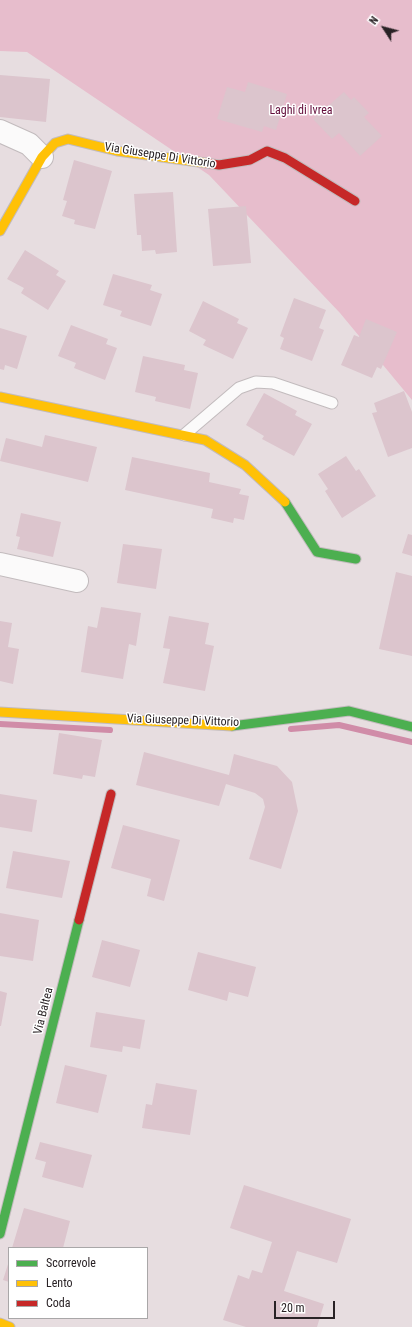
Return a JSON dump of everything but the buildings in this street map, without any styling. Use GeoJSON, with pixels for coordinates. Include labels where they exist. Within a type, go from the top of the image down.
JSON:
{"type":"FeatureCollection","features":[{"type":"Feature","properties":{"kind":"street"},"geometry":{"type":"LineString","coordinates":[[0,131],[29,144],[42,157]]}},
{"type":"Feature","properties":{"kind":"street","name":"Via Giuseppe Di Vittorio"},"geometry":{"type":"LineString","coordinates":[[0,231],[42,157],[55,143],[68,139],[117,151],[219,165],[250,160],[267,151],[285,158],[355,200]]}},
{"type":"Feature","properties":{"kind":"street"},"geometry":{"type":"LineString","coordinates":[[0,397],[205,440],[245,465],[285,502],[317,552],[356,559]]}},
{"type":"Feature","properties":{"kind":"street"},"geometry":{"type":"LineString","coordinates":[[0,564],[77,581]]}},
{"type":"Feature","properties":{"kind":"street","name":"Via Giuseppe Di Vittorio"},"geometry":{"type":"LineString","coordinates":[[0,712],[230,726],[349,711],[412,727]]}},
{"type":"Feature","properties":{"kind":"street","name":"Via Baltea"},"geometry":{"type":"LineString","coordinates":[[0,1234],[111,794]]}},
{"type":"Feature","properties":{"kind":"street"},"geometry":{"type":"LineString","coordinates":[[0,1323],[10,1327]]}},
{"type":"Feature","properties":{"kind":"lane"},"geometry":{"type":"LineString","coordinates":[[184,436],[239,388],[256,382],[273,383],[332,403]]}},
{"type":"Feature","properties":{"kind":"green space","name":"Laghi di Ivrea"},"geometry":{"type":"Polygon","coordinates":[[[0,0],[412,0],[412,400],[340,313],[209,175],[27,52],[0,51],[0,0]]]}},
{"type":"Feature","properties":{"kind":"waterway"},"geometry":{"type":"LineString","coordinates":[[0,724],[110,730]]}},
{"type":"Feature","properties":{"kind":"waterway"},"geometry":{"type":"LineString","coordinates":[[291,729],[339,725],[412,742]]}},
{"type":"Feature","properties":{"kind":"traffic: fast"},"geometry":{"type":"LineString","coordinates":[[285,502],[317,552],[356,559]]}},
{"type":"Feature","properties":{"kind":"traffic: fast"},"geometry":{"type":"LineString","coordinates":[[232,726],[349,711],[412,727]]}},
{"type":"Feature","properties":{"kind":"traffic: fast"},"geometry":{"type":"LineString","coordinates":[[0,1234],[79,920]]}},
{"type":"Feature","properties":{"kind":"traffic: slow"},"geometry":{"type":"LineString","coordinates":[[0,231],[42,157],[55,143],[68,139],[117,151],[206,163]]}},
{"type":"Feature","properties":{"kind":"traffic: slow"},"geometry":{"type":"LineString","coordinates":[[0,397],[205,440],[245,465],[285,502]]}},
{"type":"Feature","properties":{"kind":"traffic: slow"},"geometry":{"type":"LineString","coordinates":[[0,712],[232,726]]}},
{"type":"Feature","properties":{"kind":"traffic: slow"},"geometry":{"type":"LineString","coordinates":[[0,1323],[10,1327]]}},
{"type":"Feature","properties":{"kind":"traffic: jam"},"geometry":{"type":"LineString","coordinates":[[206,163],[219,165],[250,160],[267,151],[285,158],[355,201]]}},
{"type":"Feature","properties":{"kind":"traffic: jam"},"geometry":{"type":"LineString","coordinates":[[79,920],[111,794]]}}]}
